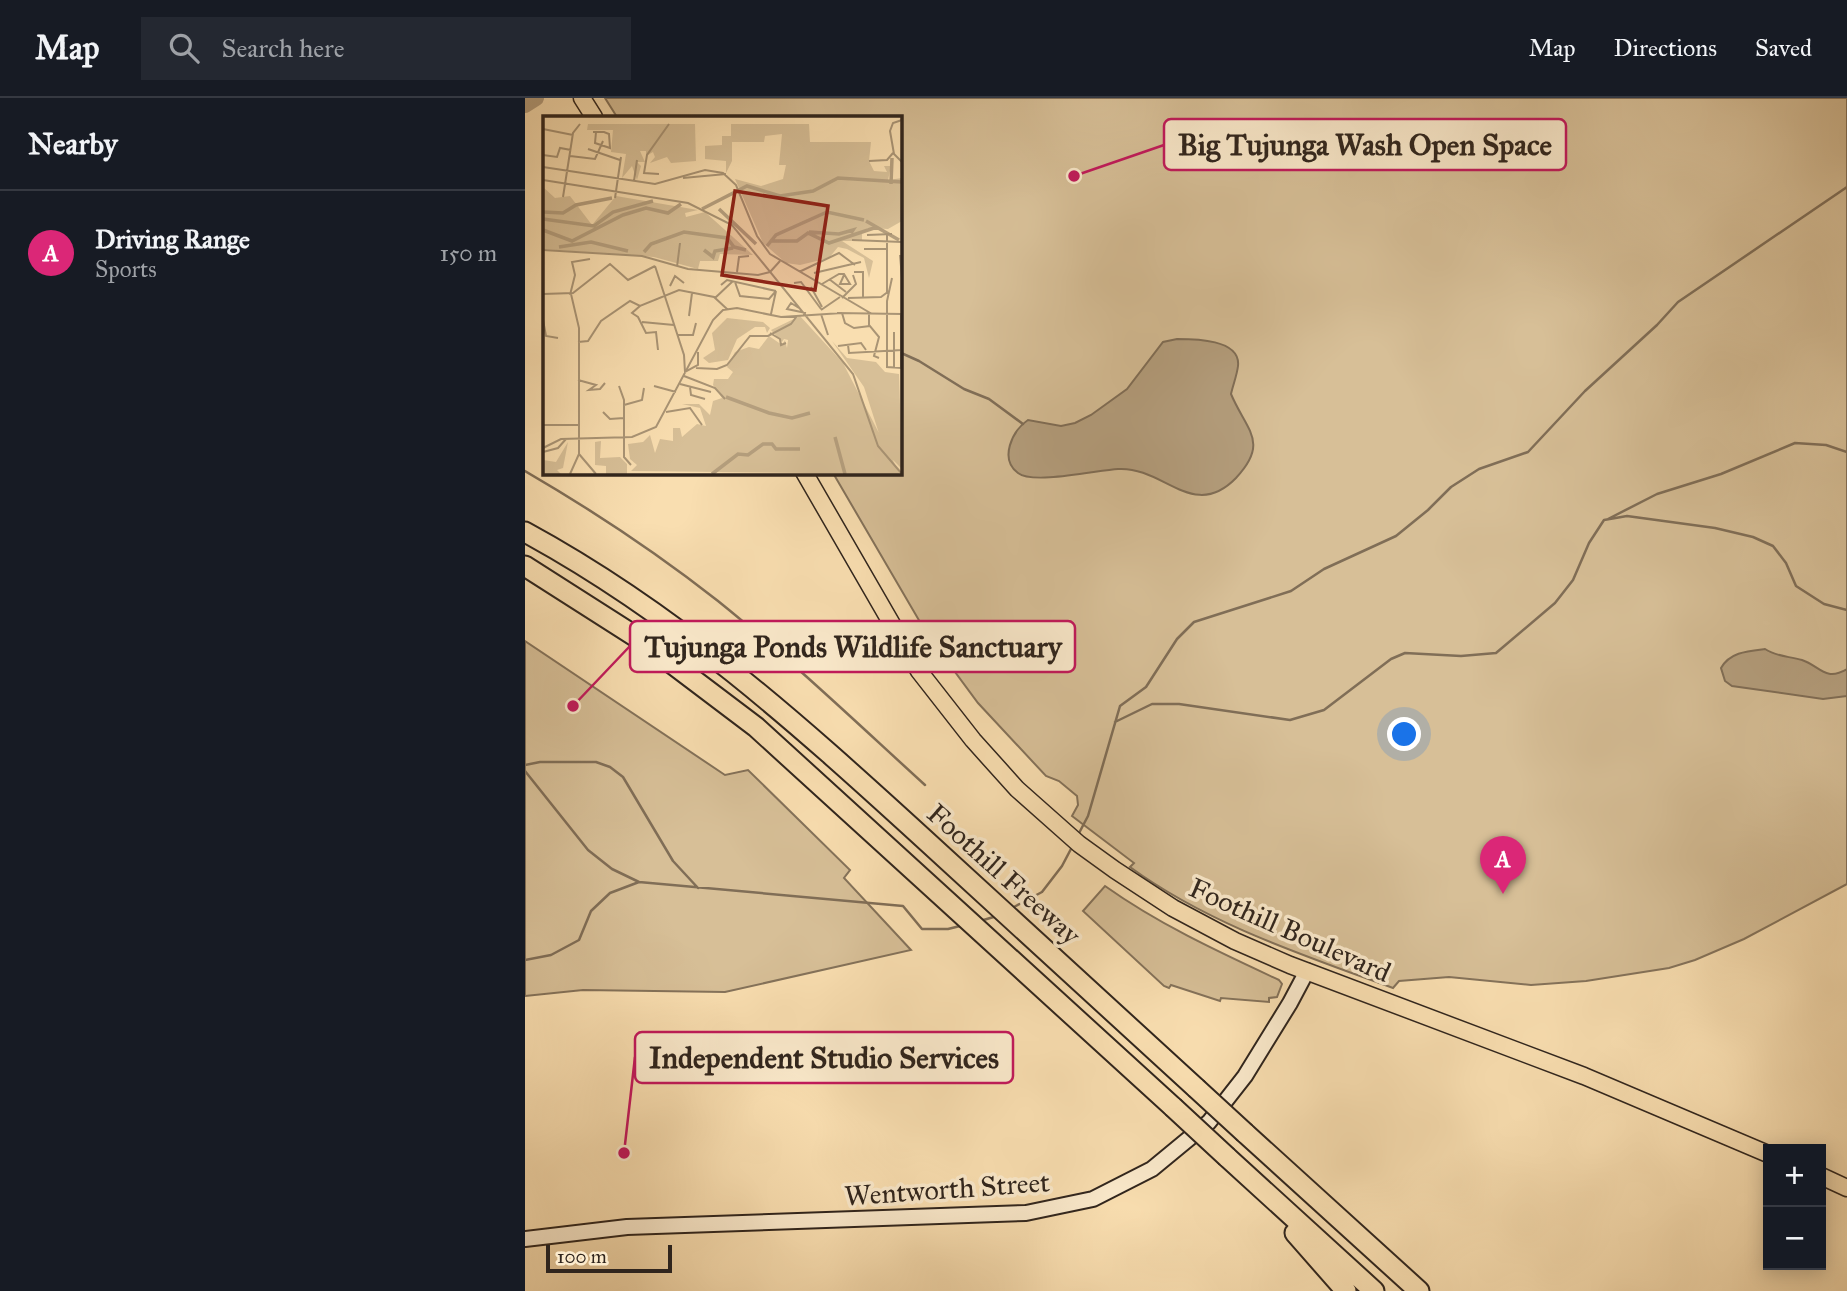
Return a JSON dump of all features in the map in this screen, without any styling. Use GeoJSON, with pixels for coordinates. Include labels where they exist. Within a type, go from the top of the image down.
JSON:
{"type":"FeatureCollection","features":[{"type":"Feature","properties":{"kind":"highway","name":"Foothill Freeway"},"geometry":{"type":"LineString","coordinates":[[525,532],[627,594],[737,674],[803,728],[1419,1291]]}},
{"type":"Feature","properties":{"kind":"highway","name":"Foothill Freeway"},"geometry":{"type":"LineString","coordinates":[[525,566],[610,619],[719,698],[783,750],[1374,1291]]}},
{"type":"Feature","properties":{"kind":"highway"},"geometry":{"type":"LineString","coordinates":[[1227,1157],[1346,1291]]}},
{"type":"Feature","properties":{"kind":"highway"},"geometry":{"type":"LineString","coordinates":[[1313,1195],[1434,1291]]}},
{"type":"Feature","properties":{"kind":"main road"},"geometry":{"type":"LineString","coordinates":[[582,98],[593,116]]}},
{"type":"Feature","properties":{"kind":"main road","name":"Foothill Boulevard"},"geometry":{"type":"LineString","coordinates":[[805,474],[919,671],[995,765],[1079,844],[1144,891],[1203,925],[1247,946],[1584,1076],[1763,1152]]}},
{"type":"Feature","properties":{"kind":"main road","name":"Wentworth Street"},"geometry":{"type":"LineString","coordinates":[[525,1239],[627,1227],[1026,1213],[1093,1199],[1153,1169],[1209,1122],[1245,1076],[1307,971]]}},
{"type":"Feature","properties":{"kind":"main road"},"geometry":{"type":"LineString","coordinates":[[1826,1179],[1847,1188]]}},
{"type":"Feature","properties":{"kind":"shaded area"},"geometry":{"type":"Polygon","coordinates":[[[605,98],[1847,98],[1847,884],[1744,939],[1669,968],[1586,981],[1531,985],[1449,977],[1399,981],[1393,988],[1224,922],[1160,887],[1130,867],[1134,863],[1072,816],[1078,805],[1077,796],[1059,781],[1046,776],[978,703],[927,634],[834,474],[901,474],[901,116],[616,116],[605,98]]]}},
{"type":"Feature","properties":{"kind":"shaded area"},"geometry":{"type":"Polygon","coordinates":[[[1177,339],[1215,342],[1232,350],[1237,357],[1238,366],[1231,394],[1252,436],[1253,445],[1252,455],[1236,478],[1220,490],[1206,495],[1192,494],[1135,470],[1118,469],[1037,478],[1018,473],[1012,467],[1009,460],[1010,445],[1017,431],[1028,420],[1061,426],[1091,415],[1127,389],[1163,342],[1177,339]]]}},
{"type":"Feature","properties":{"kind":"shaded area"},"geometry":{"type":"Polygon","coordinates":[[[525,641],[725,775],[748,770],[850,870],[844,878],[911,950],[725,992],[583,990],[525,996],[525,641]]]}},
{"type":"Feature","properties":{"kind":"shaded area"},"geometry":{"type":"Polygon","coordinates":[[[1765,649],[1802,660],[1823,672],[1833,674],[1847,669],[1847,696],[1823,699],[1732,686],[1725,681],[1721,668],[1729,659],[1740,653],[1765,649]]]}},
{"type":"Feature","properties":{"kind":"shaded area"},"geometry":{"type":"Polygon","coordinates":[[[1105,886],[1168,925],[1279,980],[1282,984],[1277,997],[1269,998],[1269,1002],[1221,998],[1220,1001],[1171,985],[1169,988],[1164,986],[1083,911],[1105,886]]]}},
{"type":"Feature","properties":{"kind":"waterway"},"geometry":{"type":"LineString","coordinates":[[525,105],[536,98]]}},
{"type":"Feature","properties":{"kind":"waterway"},"geometry":{"type":"LineString","coordinates":[[1078,835],[1088,816],[1120,706],[1146,687],[1177,639],[1194,622],[1291,591],[1324,569],[1396,536],[1451,487],[1479,469],[1528,452],[1585,391],[1678,302],[1847,187]]}},
{"type":"Feature","properties":{"kind":"waterway"},"geometry":{"type":"LineString","coordinates":[[901,353],[964,389],[989,399],[1023,424]]}},
{"type":"Feature","properties":{"kind":"waterway"},"geometry":{"type":"LineString","coordinates":[[1608,519],[1657,494],[1721,474],[1795,443],[1826,445],[1847,452]]}},
{"type":"Feature","properties":{"kind":"waterway"},"geometry":{"type":"LineString","coordinates":[[525,471],[624,533],[718,601],[797,668],[925,785]]}},
{"type":"Feature","properties":{"kind":"waterway"},"geometry":{"type":"LineString","coordinates":[[1115,722],[1152,704],[1179,704],[1290,720],[1324,710],[1391,659],[1405,653],[1461,656],[1496,653],[1555,603],[1573,580],[1589,543],[1604,520],[1627,516],[1715,528],[1753,537],[1773,546],[1786,563],[1796,586],[1824,604],[1847,610]]}},
{"type":"Feature","properties":{"kind":"waterway"},"geometry":{"type":"LineString","coordinates":[[525,765],[540,762],[596,762],[610,767],[623,777],[673,861],[698,888]]}},
{"type":"Feature","properties":{"kind":"waterway"},"geometry":{"type":"LineString","coordinates":[[525,771],[588,850],[612,869],[639,882],[903,906],[922,929],[948,929],[964,925]]}},
{"type":"Feature","properties":{"kind":"waterway"},"geometry":{"type":"LineString","coordinates":[[1012,908],[1042,892],[1062,866],[1072,847]]}},
{"type":"Feature","properties":{"kind":"waterway"},"geometry":{"type":"LineString","coordinates":[[525,960],[551,955],[579,940],[591,911],[610,893],[639,882]]}},
{"type":"Feature","properties":{"kind":"waterway"},"geometry":{"type":"LineString","coordinates":[[980,921],[997,916]]}},
{"type":"Feature","properties":{"kind":"place","name":"Big Tujunga Wash Open Space"},"geometry":{"type":"Point","coordinates":[1074,176]}},
{"type":"Feature","properties":{"kind":"place","name":"Tujunga Ponds Wildlife Sanctuary"},"geometry":{"type":"Point","coordinates":[573,706]}},
{"type":"Feature","properties":{"kind":"place","name":"Driving Range"},"geometry":{"type":"Point","coordinates":[1503,894]}},
{"type":"Feature","properties":{"kind":"place","name":"Independent Studio Services"},"geometry":{"type":"Point","coordinates":[624,1153]}}]}
